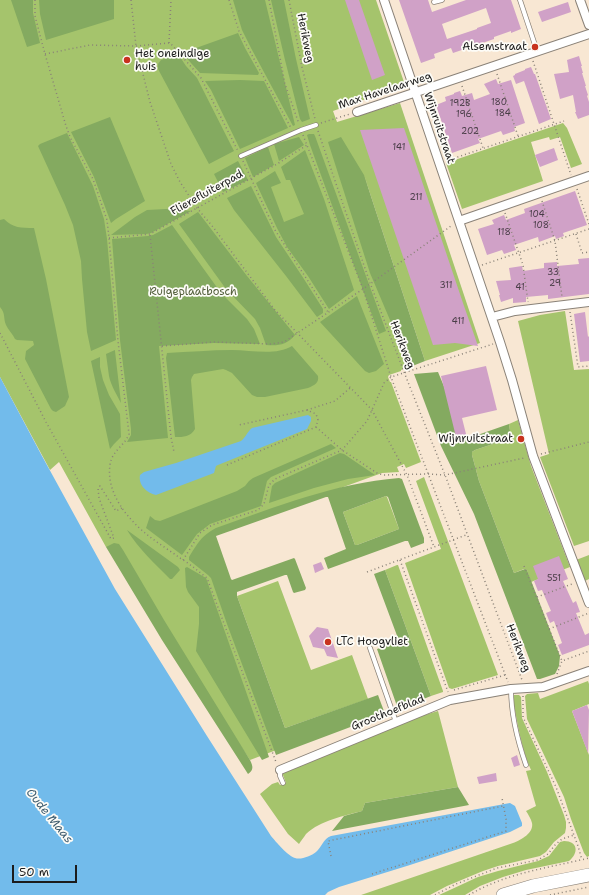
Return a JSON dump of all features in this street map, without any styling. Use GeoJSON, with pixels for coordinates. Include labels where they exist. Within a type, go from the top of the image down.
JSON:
{"type":"FeatureCollection","features":[{"type":"Feature","properties":{"kind":"main road"},"geometry":{"type":"LineString","coordinates":[[503,895],[533,886],[589,875]]}},
{"type":"Feature","properties":{"kind":"street","name":"Wijnruitstraat"},"geometry":{"type":"LineString","coordinates":[[384,0],[500,342],[533,456],[589,603]]}},
{"type":"Feature","properties":{"kind":"street"},"geometry":{"type":"LineString","coordinates":[[580,0],[589,25]]}},
{"type":"Feature","properties":{"kind":"street","name":"Max Havelaarweg"},"geometry":{"type":"LineString","coordinates":[[357,112],[589,34]]}},
{"type":"Feature","properties":{"kind":"street"},"geometry":{"type":"LineString","coordinates":[[459,221],[589,176]]}},
{"type":"Feature","properties":{"kind":"street"},"geometry":{"type":"LineString","coordinates":[[492,318],[515,311],[589,302]]}},
{"type":"Feature","properties":{"kind":"street","name":"Groothoefblad"},"geometry":{"type":"LineString","coordinates":[[280,770],[450,700],[511,689],[543,688],[589,672]]}},
{"type":"Feature","properties":{"kind":"lane"},"geometry":{"type":"LineString","coordinates":[[434,2],[442,0]]}},
{"type":"Feature","properties":{"kind":"lane"},"geometry":{"type":"LineString","coordinates":[[520,0],[534,52]]}},
{"type":"Feature","properties":{"kind":"lane","name":"Flierefluiterpad"},"geometry":{"type":"LineString","coordinates":[[241,156],[316,125]]}},
{"type":"Feature","properties":{"kind":"lane"},"geometry":{"type":"LineString","coordinates":[[370,648],[396,722]]}},
{"type":"Feature","properties":{"kind":"lane"},"geometry":{"type":"LineString","coordinates":[[511,689],[511,701],[515,722],[526,765]]}},
{"type":"Feature","properties":{"kind":"lane","name":"Groothoefblad"},"geometry":{"type":"LineString","coordinates":[[280,770],[280,776],[283,783]]}},
{"type":"Feature","properties":{"kind":"path"},"geometry":{"type":"LineString","coordinates":[[35,0],[36,16],[45,54],[70,137],[93,179],[107,220],[118,341],[129,434],[127,439],[113,453],[110,465],[111,483],[117,500],[122,508],[145,534],[208,578],[275,758]]}},
{"type":"Feature","properties":{"kind":"path"},"geometry":{"type":"LineString","coordinates":[[130,0],[136,46],[150,102],[171,164],[180,182],[197,208],[275,310],[372,410],[407,475],[434,547]]}},
{"type":"Feature","properties":{"kind":"path"},"geometry":{"type":"LineString","coordinates":[[168,43],[171,0]]}},
{"type":"Feature","properties":{"kind":"path"},"geometry":{"type":"LineString","coordinates":[[229,0],[239,31],[294,133]]}},
{"type":"Feature","properties":{"kind":"path"},"geometry":{"type":"LineString","coordinates":[[269,0],[285,84],[301,130],[363,289],[392,377],[505,674],[455,690]]}},
{"type":"Feature","properties":{"kind":"path","name":"Herikweg"},"geometry":{"type":"LineString","coordinates":[[289,0],[302,67],[316,125],[370,284],[445,475],[522,679],[523,717],[556,787],[582,860]]}},
{"type":"Feature","properties":{"kind":"path"},"geometry":{"type":"LineString","coordinates":[[45,54],[90,45],[136,46],[171,44],[201,78],[241,156],[275,230],[328,312]]}},
{"type":"Feature","properties":{"kind":"path"},"geometry":{"type":"LineString","coordinates":[[534,52],[554,124]]}},
{"type":"Feature","properties":{"kind":"path"},"geometry":{"type":"LineString","coordinates":[[495,66],[518,136]]}},
{"type":"Feature","properties":{"kind":"path"},"geometry":{"type":"LineString","coordinates":[[459,78],[483,148]]}},
{"type":"Feature","properties":{"kind":"path","name":"Max Havelaarweg"},"geometry":{"type":"LineString","coordinates":[[316,125],[357,112]]}},
{"type":"Feature","properties":{"kind":"path"},"geometry":{"type":"LineString","coordinates":[[439,163],[564,121]]}},
{"type":"Feature","properties":{"kind":"path","name":"Flierefluiterpad"},"geometry":{"type":"LineString","coordinates":[[109,238],[150,234],[277,164],[307,145]]}},
{"type":"Feature","properties":{"kind":"path"},"geometry":{"type":"LineString","coordinates":[[539,193],[555,241],[578,367],[589,366]]}},
{"type":"Feature","properties":{"kind":"path"},"geometry":{"type":"LineString","coordinates":[[503,206],[523,265],[528,309]]}},
{"type":"Feature","properties":{"kind":"path"},"geometry":{"type":"LineString","coordinates":[[475,268],[589,229]]}},
{"type":"Feature","properties":{"kind":"path"},"geometry":{"type":"LineString","coordinates":[[162,346],[214,342],[271,344],[284,342],[363,289],[445,230]]}},
{"type":"Feature","properties":{"kind":"path"},"geometry":{"type":"LineString","coordinates":[[150,234],[171,437],[174,452]]}},
{"type":"Feature","properties":{"kind":"path"},"geometry":{"type":"LineString","coordinates":[[576,234],[582,253],[589,252]]}},
{"type":"Feature","properties":{"kind":"path"},"geometry":{"type":"LineString","coordinates":[[0,334],[46,422],[111,539],[114,538],[99,498],[98,488],[100,486],[116,511],[122,508]]}},
{"type":"Feature","properties":{"kind":"path"},"geometry":{"type":"LineString","coordinates":[[183,560],[200,533],[212,525],[258,510],[264,504],[269,486],[275,479],[342,450],[367,421],[384,383],[392,377],[500,342]]}},
{"type":"Feature","properties":{"kind":"path"},"geometry":{"type":"LineString","coordinates":[[239,425],[307,410],[335,401],[350,388]]}},
{"type":"Feature","properties":{"kind":"path"},"geometry":{"type":"LineString","coordinates":[[307,410],[316,414],[318,420],[316,427]]}},
{"type":"Feature","properties":{"kind":"path"},"geometry":{"type":"LineString","coordinates":[[316,427],[342,450],[377,473],[383,475],[445,475],[589,442]]}},
{"type":"Feature","properties":{"kind":"path"},"geometry":{"type":"LineString","coordinates":[[227,465],[316,427]]}},
{"type":"Feature","properties":{"kind":"path"},"geometry":{"type":"LineString","coordinates":[[367,572],[467,534]]}},
{"type":"Feature","properties":{"kind":"path"},"geometry":{"type":"LineString","coordinates":[[400,560],[448,692]]}},
{"type":"Feature","properties":{"kind":"path"},"geometry":{"type":"LineString","coordinates":[[524,566],[562,661],[552,685]]}},
{"type":"Feature","properties":{"kind":"path"},"geometry":{"type":"LineString","coordinates":[[537,597],[580,580]]}},
{"type":"Feature","properties":{"kind":"path"},"geometry":{"type":"LineString","coordinates":[[549,629],[589,613]]}},
{"type":"Feature","properties":{"kind":"path"},"geometry":{"type":"LineString","coordinates":[[562,661],[589,651]]}},
{"type":"Feature","properties":{"kind":"path"},"geometry":{"type":"LineString","coordinates":[[372,874],[506,832],[506,819],[502,798]]}},
{"type":"Feature","properties":{"kind":"path"},"geometry":{"type":"LineString","coordinates":[[331,856],[328,841],[504,806]]}},
{"type":"Feature","properties":{"kind":"path"},"geometry":{"type":"LineString","coordinates":[[435,895],[456,884],[497,868],[538,860],[548,854],[562,839],[574,835]]}},
{"type":"Feature","properties":{"kind":"path"},"geometry":{"type":"LineString","coordinates":[[469,895],[478,889],[524,872],[589,858]]}},
{"type":"Feature","properties":{"kind":"path"},"geometry":{"type":"LineString","coordinates":[[550,895],[589,887]]}},
{"type":"Feature","properties":{"kind":"green space","name":"Ruigeplaatbosch"},"geometry":{"type":"Polygon","coordinates":[[[0,0],[376,0],[405,85],[333,111],[337,122],[400,103],[480,343],[425,361],[364,175],[419,362],[389,375],[388,377],[421,462],[406,468],[404,464],[397,467],[399,472],[382,473],[211,535],[287,746],[250,760],[106,547],[59,462],[50,470],[0,377],[0,0]]]}},
{"type":"Feature","properties":{"kind":"green space"},"geometry":{"type":"Polygon","coordinates":[[[11,0],[33,0],[33,13],[40,43],[27,47],[11,0]]]}},
{"type":"Feature","properties":{"kind":"green space"},"geometry":{"type":"Polygon","coordinates":[[[39,0],[114,0],[114,19],[46,40],[40,14],[39,0]]]}},
{"type":"Feature","properties":{"kind":"green space"},"geometry":{"type":"Polygon","coordinates":[[[233,0],[265,0],[295,125],[293,126],[242,30],[233,0]]]}},
{"type":"Feature","properties":{"kind":"green space"},"geometry":{"type":"Polygon","coordinates":[[[271,0],[284,0],[310,119],[302,122],[285,60],[271,0]]]}},
{"type":"Feature","properties":{"kind":"green space"},"geometry":{"type":"Polygon","coordinates":[[[238,33],[259,73],[258,75],[200,73],[182,53],[238,33]]]}},
{"type":"Feature","properties":{"kind":"green space"},"geometry":{"type":"Polygon","coordinates":[[[178,54],[197,78],[234,151],[209,164],[158,69],[158,64],[161,60],[178,54]]]}},
{"type":"Feature","properties":{"kind":"green space"},"geometry":{"type":"Polygon","coordinates":[[[205,81],[264,81],[288,128],[240,149],[211,90],[205,81]]]}},
{"type":"Feature","properties":{"kind":"green space"},"geometry":{"type":"Polygon","coordinates":[[[110,117],[145,201],[111,223],[94,177],[71,132],[110,117]]]}},
{"type":"Feature","properties":{"kind":"green space"},"geometry":{"type":"Polygon","coordinates":[[[563,123],[567,128],[582,164],[571,168],[560,137],[550,140],[549,137],[531,142],[543,181],[462,209],[446,163],[563,123]]]}},
{"type":"Feature","properties":{"kind":"green space"},"geometry":{"type":"Polygon","coordinates":[[[67,133],[93,186],[104,219],[107,239],[116,340],[91,351],[87,332],[81,261],[73,225],[38,146],[67,133]]]}},
{"type":"Feature","properties":{"kind":"green space"},"geometry":{"type":"Polygon","coordinates":[[[314,134],[315,136],[386,331],[379,334],[310,145],[307,135],[314,134]]]}},
{"type":"Feature","properties":{"kind":"green space"},"geometry":{"type":"Polygon","coordinates":[[[299,137],[304,145],[279,161],[274,144],[299,137]]]}},
{"type":"Feature","properties":{"kind":"green space"},"geometry":{"type":"Polygon","coordinates":[[[341,137],[364,175],[425,361],[410,367],[370,273],[328,142],[341,137]]]}},
{"type":"Feature","properties":{"kind":"green space"},"geometry":{"type":"Polygon","coordinates":[[[268,147],[274,165],[253,177],[245,158],[268,147]]]}},
{"type":"Feature","properties":{"kind":"green space"},"geometry":{"type":"Polygon","coordinates":[[[305,150],[324,199],[354,290],[329,309],[287,247],[256,183],[275,171],[281,183],[271,187],[284,222],[304,214],[290,180],[286,180],[281,167],[305,150]]]}},
{"type":"Feature","properties":{"kind":"green space"},"geometry":{"type":"Polygon","coordinates":[[[238,161],[248,180],[223,192],[214,174],[238,161]]]}},
{"type":"Feature","properties":{"kind":"green space"},"geometry":{"type":"Polygon","coordinates":[[[251,186],[276,237],[323,309],[323,313],[317,317],[234,210],[227,198],[251,186]]]}},
{"type":"Feature","properties":{"kind":"green space"},"geometry":{"type":"Polygon","coordinates":[[[166,209],[191,211],[151,233],[111,235],[147,210],[166,209]]]}},
{"type":"Feature","properties":{"kind":"green space"},"geometry":{"type":"Polygon","coordinates":[[[198,212],[295,335],[289,341],[278,345],[266,345],[255,319],[226,289],[179,224],[198,212]]]}},
{"type":"Feature","properties":{"kind":"green space"},"geometry":{"type":"Polygon","coordinates":[[[4,219],[18,227],[34,228],[46,279],[69,397],[65,406],[56,412],[51,409],[25,359],[26,351],[34,345],[33,341],[15,339],[5,323],[3,312],[0,307],[0,220],[4,219]]]}},
{"type":"Feature","properties":{"kind":"green space"},"geometry":{"type":"Polygon","coordinates":[[[172,225],[221,293],[247,319],[254,329],[260,344],[214,343],[159,346],[168,438],[127,442],[131,435],[131,429],[120,340],[112,239],[153,235],[172,225]]]}},
{"type":"Feature","properties":{"kind":"green space"},"geometry":{"type":"Polygon","coordinates":[[[357,296],[384,364],[376,371],[369,373],[365,371],[320,322],[357,296]]]}},
{"type":"Feature","properties":{"kind":"green space"},"geometry":{"type":"Polygon","coordinates":[[[565,311],[574,370],[589,369],[589,541],[574,546],[540,457],[549,454],[518,321],[540,315],[565,311]]]}},
{"type":"Feature","properties":{"kind":"green space"},"geometry":{"type":"Polygon","coordinates":[[[292,346],[318,376],[318,380],[315,385],[308,388],[265,397],[257,397],[252,395],[232,373],[226,370],[223,369],[194,374],[191,380],[195,429],[191,434],[186,436],[175,437],[166,358],[167,353],[224,350],[271,352],[286,349],[292,346]]]}},
{"type":"Feature","properties":{"kind":"green space"},"geometry":{"type":"Polygon","coordinates":[[[115,350],[121,403],[110,380],[106,354],[115,350]]]}},
{"type":"Feature","properties":{"kind":"green space"},"geometry":{"type":"Polygon","coordinates":[[[100,357],[100,367],[103,380],[109,395],[120,414],[121,437],[110,449],[91,361],[100,357]]]}},
{"type":"Feature","properties":{"kind":"green space"},"geometry":{"type":"Polygon","coordinates":[[[438,372],[466,439],[509,424],[511,438],[475,450],[472,452],[472,455],[479,481],[514,573],[525,569],[527,570],[560,656],[559,666],[555,674],[537,679],[474,514],[441,446],[414,374],[438,372]]]}},
{"type":"Feature","properties":{"kind":"green space"},"geometry":{"type":"Polygon","coordinates":[[[518,420],[531,466],[570,567],[531,582],[527,570],[524,569],[514,573],[479,481],[472,455],[472,452],[475,450],[511,438],[509,424],[518,420]]]}},
{"type":"Feature","properties":{"kind":"green space"},"geometry":{"type":"Polygon","coordinates":[[[331,444],[336,448],[271,477],[267,481],[261,506],[210,524],[197,534],[182,555],[146,528],[150,516],[155,520],[160,521],[237,491],[253,478],[331,444]]]}},
{"type":"Feature","properties":{"kind":"green space"},"geometry":{"type":"Polygon","coordinates":[[[340,453],[344,454],[375,475],[348,479],[314,488],[269,503],[272,486],[275,483],[340,453]]]}},
{"type":"Feature","properties":{"kind":"green space"},"geometry":{"type":"Polygon","coordinates":[[[424,477],[498,675],[452,689],[449,688],[405,563],[441,549],[416,481],[424,477]]]}},
{"type":"Feature","properties":{"kind":"green space"},"geometry":{"type":"Polygon","coordinates":[[[399,478],[402,479],[424,538],[424,543],[411,548],[408,541],[405,541],[328,569],[324,558],[346,549],[328,497],[216,536],[232,580],[294,558],[306,588],[305,590],[294,593],[287,575],[285,575],[237,592],[237,596],[285,728],[378,695],[385,714],[276,755],[211,578],[189,560],[189,557],[203,537],[216,528],[283,504],[329,490],[399,478]],[[386,496],[343,512],[355,545],[399,529],[388,497],[386,496]]]}},
{"type":"Feature","properties":{"kind":"green space"},"geometry":{"type":"Polygon","coordinates":[[[386,496],[399,529],[355,545],[343,512],[386,496]]]}},
{"type":"Feature","properties":{"kind":"green space"},"geometry":{"type":"Polygon","coordinates":[[[127,530],[178,567],[180,570],[172,579],[170,579],[147,556],[127,530]]]}},
{"type":"Feature","properties":{"kind":"green space"},"geometry":{"type":"Polygon","coordinates":[[[114,543],[119,544],[123,550],[250,760],[252,768],[248,774],[162,640],[106,547],[114,543]]]}},
{"type":"Feature","properties":{"kind":"green space"},"geometry":{"type":"Polygon","coordinates":[[[589,555],[589,579],[585,581],[576,560],[589,555]]]}},
{"type":"Feature","properties":{"kind":"green space"},"geometry":{"type":"Polygon","coordinates":[[[397,565],[443,691],[431,696],[385,570],[397,565]]]}},
{"type":"Feature","properties":{"kind":"green space"},"geometry":{"type":"Polygon","coordinates":[[[187,567],[206,578],[269,757],[262,760],[196,651],[199,607],[186,587],[185,568],[187,567]]]}},
{"type":"Feature","properties":{"kind":"green space"},"geometry":{"type":"Polygon","coordinates":[[[385,570],[431,696],[398,709],[377,649],[399,641],[374,574],[385,570]]]}},
{"type":"Feature","properties":{"kind":"green space"},"geometry":{"type":"Polygon","coordinates":[[[278,581],[311,670],[352,655],[368,699],[285,728],[237,596],[278,581]]]}},
{"type":"Feature","properties":{"kind":"green space"},"geometry":{"type":"Polygon","coordinates":[[[588,681],[589,704],[572,711],[589,755],[589,856],[587,857],[584,853],[564,797],[527,719],[525,696],[527,694],[538,693],[540,699],[588,681]]]}},
{"type":"Feature","properties":{"kind":"green space"},"geometry":{"type":"Polygon","coordinates":[[[514,695],[519,695],[521,697],[522,718],[547,772],[564,815],[566,822],[565,833],[540,856],[483,871],[430,895],[361,895],[513,843],[529,833],[532,823],[526,811],[536,806],[526,771],[531,770],[520,736],[513,701],[514,695]]]}},
{"type":"Feature","properties":{"kind":"green space"},"geometry":{"type":"Polygon","coordinates":[[[438,711],[458,787],[365,803],[362,811],[333,819],[312,829],[306,834],[299,844],[288,834],[260,794],[272,784],[278,782],[280,785],[286,783],[283,773],[418,717],[438,711]]]}},
{"type":"Feature","properties":{"kind":"green space"},"geometry":{"type":"Polygon","coordinates":[[[458,787],[469,805],[332,831],[344,816],[362,811],[365,803],[458,787]]]}},
{"type":"Feature","properties":{"kind":"green space"},"geometry":{"type":"Polygon","coordinates":[[[564,841],[572,843],[576,848],[576,851],[569,861],[526,870],[503,877],[480,886],[465,895],[439,895],[478,877],[538,861],[549,856],[560,842],[564,841]]]}},
{"type":"Feature","properties":{"kind":"water","name":"Oude Maas"},"geometry":{"type":"Polygon","coordinates":[[[0,377],[115,589],[271,836],[286,852],[292,857],[303,858],[316,852],[326,839],[331,836],[510,803],[515,806],[522,826],[510,832],[339,887],[325,895],[0,895],[0,377]]]}},
{"type":"Feature","properties":{"kind":"water"},"geometry":{"type":"Polygon","coordinates":[[[308,415],[311,417],[311,421],[307,429],[218,465],[216,466],[214,473],[156,495],[146,490],[140,482],[140,475],[144,472],[241,441],[252,428],[308,415]]]}},
{"type":"Feature","properties":{"kind":"building"},"geometry":{"type":"Polygon","coordinates":[[[345,0],[359,0],[385,75],[372,80],[345,0]]]}},
{"type":"Feature","properties":{"kind":"building"},"geometry":{"type":"Polygon","coordinates":[[[399,0],[428,0],[432,12],[466,0],[511,0],[521,29],[494,37],[494,39],[453,53],[451,48],[434,54],[435,58],[421,63],[399,0]],[[486,8],[442,24],[447,39],[491,23],[486,8]]]}},
{"type":"Feature","properties":{"kind":"building"},"geometry":{"type":"Polygon","coordinates":[[[568,2],[571,12],[542,22],[538,12],[568,2]]]}},
{"type":"Feature","properties":{"kind":"building"},"geometry":{"type":"Polygon","coordinates":[[[579,56],[588,95],[589,115],[578,119],[575,112],[573,95],[560,99],[554,74],[569,72],[567,60],[579,56]]]}},
{"type":"Feature","properties":{"kind":"building"},"geometry":{"type":"Polygon","coordinates":[[[531,67],[535,74],[551,119],[539,124],[524,81],[516,84],[513,76],[531,67]]]}},
{"type":"Feature","properties":{"kind":"building"},"geometry":{"type":"Polygon","coordinates":[[[496,79],[498,84],[511,80],[525,123],[514,127],[515,131],[503,135],[501,131],[478,139],[480,143],[452,153],[436,105],[446,101],[445,97],[460,91],[462,96],[472,93],[474,100],[490,94],[484,84],[496,79]]]}},
{"type":"Feature","properties":{"kind":"building"},"geometry":{"type":"Polygon","coordinates":[[[404,128],[478,346],[455,343],[433,345],[360,130],[404,128]]]}},
{"type":"Feature","properties":{"kind":"building"},"geometry":{"type":"Polygon","coordinates":[[[554,148],[558,160],[540,167],[535,155],[554,148]]]}},
{"type":"Feature","properties":{"kind":"building"},"geometry":{"type":"Polygon","coordinates":[[[575,191],[587,225],[563,233],[564,236],[556,239],[555,236],[539,242],[538,237],[514,245],[516,250],[504,254],[502,250],[487,255],[478,229],[494,224],[492,220],[504,215],[506,220],[525,213],[524,209],[575,191]]]}},
{"type":"Feature","properties":{"kind":"building"},"geometry":{"type":"Polygon","coordinates":[[[589,258],[589,294],[548,299],[548,295],[526,297],[526,302],[513,303],[513,298],[501,302],[496,281],[511,280],[509,268],[522,266],[523,271],[544,268],[544,263],[557,262],[557,266],[579,264],[578,259],[589,258]]]}},
{"type":"Feature","properties":{"kind":"building"},"geometry":{"type":"Polygon","coordinates":[[[585,312],[588,337],[589,336],[589,361],[580,362],[574,314],[585,312]]]}},
{"type":"Feature","properties":{"kind":"building"},"geometry":{"type":"Polygon","coordinates":[[[486,366],[497,410],[462,418],[467,438],[457,441],[441,376],[486,366]]]}},
{"type":"Feature","properties":{"kind":"building"},"geometry":{"type":"Polygon","coordinates":[[[559,556],[568,579],[563,581],[573,603],[576,601],[580,612],[576,613],[585,635],[589,633],[589,645],[562,655],[558,645],[562,643],[554,621],[550,623],[546,613],[551,611],[542,590],[538,591],[534,581],[538,579],[533,566],[559,556]]]}},
{"type":"Feature","properties":{"kind":"building"},"geometry":{"type":"Polygon","coordinates":[[[321,562],[324,569],[315,573],[313,565],[321,562]]]}},
{"type":"Feature","properties":{"kind":"building"},"geometry":{"type":"Polygon","coordinates":[[[317,627],[328,629],[338,658],[327,656],[324,649],[313,647],[309,636],[317,627]]]}},
{"type":"Feature","properties":{"kind":"building"},"geometry":{"type":"Polygon","coordinates":[[[587,705],[589,710],[588,753],[572,711],[587,705]]]}},
{"type":"Feature","properties":{"kind":"building"},"geometry":{"type":"Polygon","coordinates":[[[517,755],[520,765],[514,767],[511,758],[517,755]]]}},
{"type":"Feature","properties":{"kind":"building"},"geometry":{"type":"Polygon","coordinates":[[[496,773],[497,781],[479,784],[477,777],[496,773]]]}},
{"type":"Feature","properties":{"kind":"place","name":"Alsemstraat"},"geometry":{"type":"Point","coordinates":[535,47]}},
{"type":"Feature","properties":{"kind":"place","name":"Het oneindige huis"},"geometry":{"type":"Point","coordinates":[127,60]}},
{"type":"Feature","properties":{"kind":"place","name":"Wijnruitstraat"},"geometry":{"type":"Point","coordinates":[521,439]}},
{"type":"Feature","properties":{"kind":"place","name":"LTC Hoogvliet"},"geometry":{"type":"Point","coordinates":[328,642]}}]}
